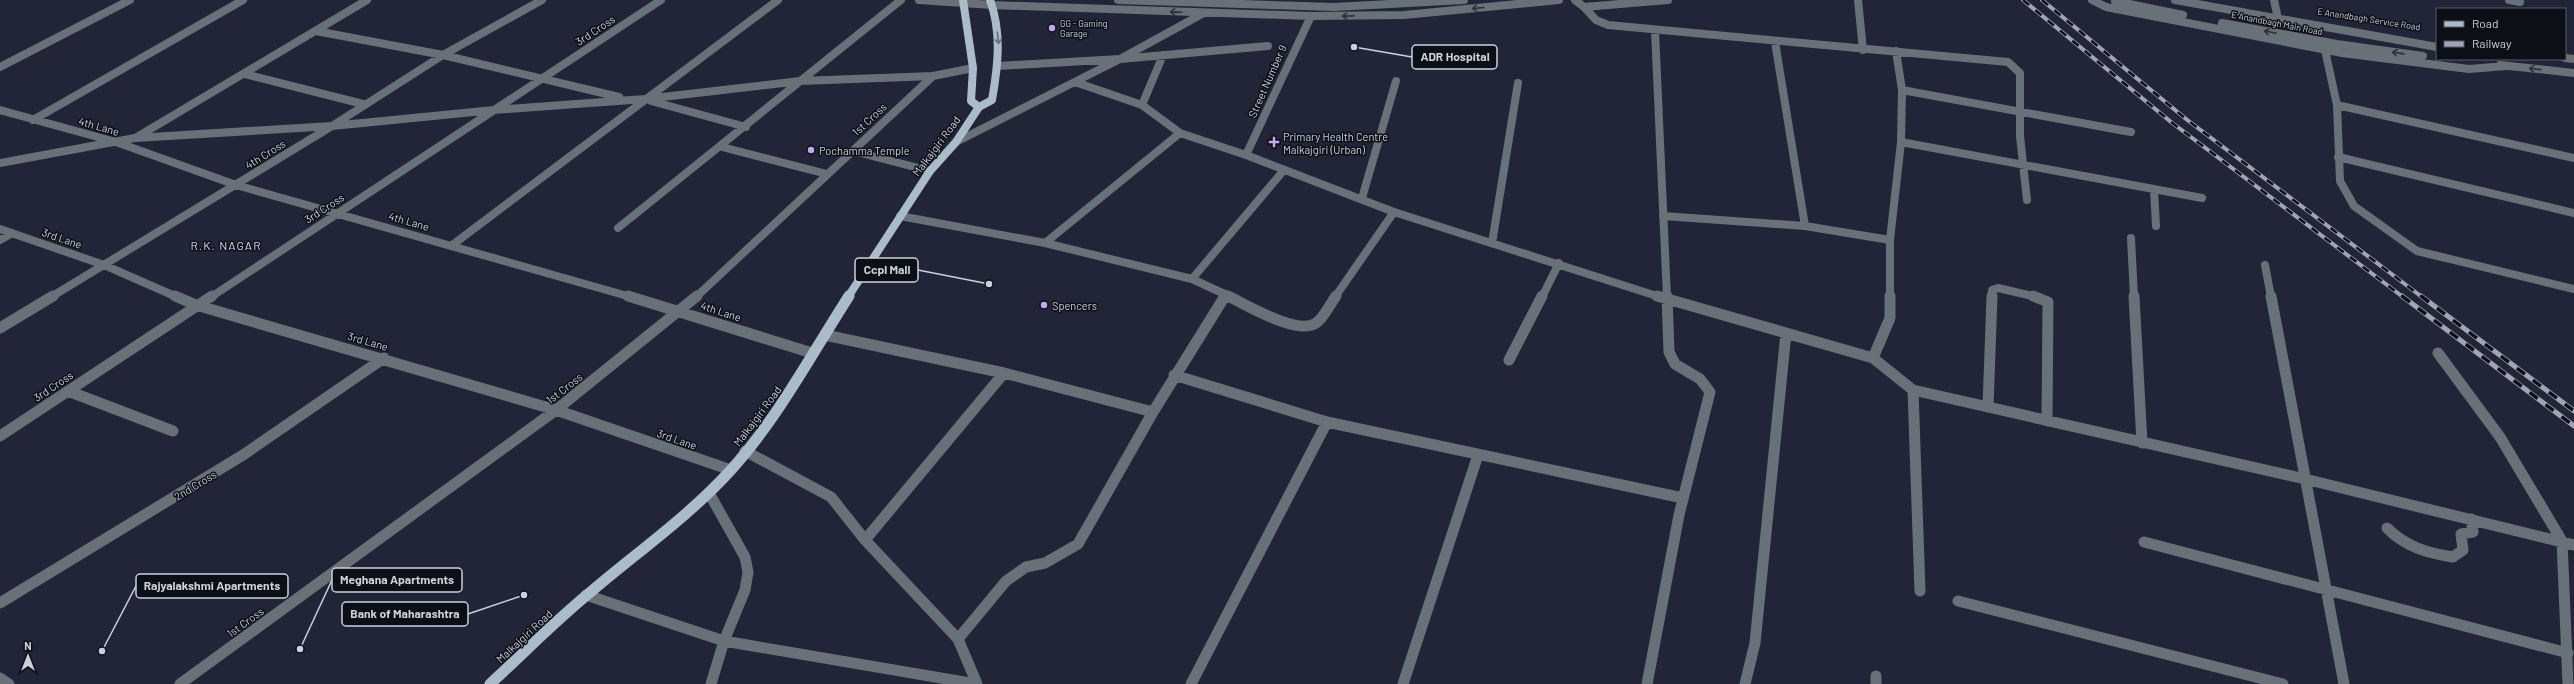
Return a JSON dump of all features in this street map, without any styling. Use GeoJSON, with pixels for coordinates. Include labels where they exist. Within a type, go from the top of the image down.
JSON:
{"type":"FeatureCollection","features":[{"type":"Feature","properties":{"kind":"main road"},"geometry":{"type":"LineString","coordinates":[[964,2],[973,68],[971,101],[979,107]]}},
{"type":"Feature","properties":{"kind":"main road","name":"Malkajgiri Road"},"geometry":{"type":"LineString","coordinates":[[490,684],[586,595],[709,493],[731,470],[788,396],[812,353],[930,171],[956,142],[979,107],[992,100],[998,66],[999,41],[991,3]]}},
{"type":"Feature","properties":{"kind":"street"},"geometry":{"type":"LineString","coordinates":[[0,67],[130,0]]}},
{"type":"Feature","properties":{"kind":"street"},"geometry":{"type":"LineString","coordinates":[[34,120],[243,0]]}},
{"type":"Feature","properties":{"kind":"street"},"geometry":{"type":"LineString","coordinates":[[135,138],[316,32],[367,0]]}},
{"type":"Feature","properties":{"kind":"street","name":"4th Cross"},"geometry":{"type":"LineString","coordinates":[[0,328],[332,126],[363,104],[443,55],[542,0]]}},
{"type":"Feature","properties":{"kind":"street","name":"3rd Cross"},"geometry":{"type":"LineString","coordinates":[[0,436],[196,305],[338,214],[661,0]]}},
{"type":"Feature","properties":{"kind":"street"},"geometry":{"type":"LineString","coordinates":[[451,246],[778,0]]}},
{"type":"Feature","properties":{"kind":"street"},"geometry":{"type":"LineString","coordinates":[[618,228],[722,147],[902,0]]}},
{"type":"Feature","properties":{"kind":"street"},"geometry":{"type":"LineString","coordinates":[[919,0],[1203,13],[1311,16],[1404,14],[1559,0]]}},
{"type":"Feature","properties":{"kind":"street"},"geometry":{"type":"LineString","coordinates":[[1118,0],[1222,2],[1316,8],[1386,7],[1464,0]]}},
{"type":"Feature","properties":{"kind":"street"},"geometry":{"type":"LineString","coordinates":[[1575,0],[1601,23],[1655,31],[2008,62],[2020,73],[2018,112],[2021,166],[2027,200]]}},
{"type":"Feature","properties":{"kind":"street"},"geometry":{"type":"LineString","coordinates":[[1584,7],[1668,0]]}},
{"type":"Feature","properties":{"kind":"street"},"geometry":{"type":"LineString","coordinates":[[1858,0],[1863,50]]}},
{"type":"Feature","properties":{"kind":"street"},"geometry":{"type":"LineString","coordinates":[[2092,0],[2106,7],[2325,50],[2469,68],[2506,66]]}},
{"type":"Feature","properties":{"kind":"street","name":"E Anandbagh Main Road"},"geometry":{"type":"LineString","coordinates":[[2175,0],[2436,47]]}},
{"type":"Feature","properties":{"kind":"street","name":"E Anandbagh Service Road"},"geometry":{"type":"LineString","coordinates":[[2204,0],[2277,14],[2436,40]]}},
{"type":"Feature","properties":{"kind":"street"},"geometry":{"type":"LineString","coordinates":[[2274,0],[2277,14]]}},
{"type":"Feature","properties":{"kind":"street"},"geometry":{"type":"LineString","coordinates":[[2509,0],[2520,1]]}},
{"type":"Feature","properties":{"kind":"street","name":"E Anandbagh Main Road"},"geometry":{"type":"LineString","coordinates":[[2115,1],[2337,44],[2436,58]]}},
{"type":"Feature","properties":{"kind":"street"},"geometry":{"type":"LineString","coordinates":[[956,142],[1120,59],[1222,2]]}},
{"type":"Feature","properties":{"kind":"street","name":"Street Number 9"},"geometry":{"type":"LineString","coordinates":[[1246,155],[1295,46],[1311,16]]}},
{"type":"Feature","properties":{"kind":"street"},"geometry":{"type":"LineString","coordinates":[[1647,684],[1683,498],[1710,392],[1700,379],[1675,364],[1669,352],[1655,31]]}},
{"type":"Feature","properties":{"kind":"street"},"geometry":{"type":"LineString","coordinates":[[316,32],[443,55],[629,100]]}},
{"type":"Feature","properties":{"kind":"street"},"geometry":{"type":"LineString","coordinates":[[1775,42],[1805,226]]}},
{"type":"Feature","properties":{"kind":"street"},"geometry":{"type":"LineString","coordinates":[[998,66],[1120,59],[1268,46]]}},
{"type":"Feature","properties":{"kind":"street"},"geometry":{"type":"LineString","coordinates":[[2325,50],[2337,105],[2340,181],[2354,206],[2418,251],[2574,289]]}},
{"type":"Feature","properties":{"kind":"street"},"geometry":{"type":"LineString","coordinates":[[1873,358],[1890,318],[1890,240],[1901,142],[1902,90],[1896,51]]}},
{"type":"Feature","properties":{"kind":"street"},"geometry":{"type":"LineString","coordinates":[[1142,105],[1163,55]]}},
{"type":"Feature","properties":{"kind":"street"},"geometry":{"type":"LineString","coordinates":[[2453,60],[2574,73]]}},
{"type":"Feature","properties":{"kind":"street"},"geometry":{"type":"LineString","coordinates":[[0,163],[135,138],[332,126],[494,110],[645,99],[800,82],[933,76],[973,68]]}},
{"type":"Feature","properties":{"kind":"street"},"geometry":{"type":"LineString","coordinates":[[245,74],[363,104]]}},
{"type":"Feature","properties":{"kind":"street","name":"1st Cross"},"geometry":{"type":"LineString","coordinates":[[180,684],[556,410],[681,311],[933,76]]}},
{"type":"Feature","properties":{"kind":"street"},"geometry":{"type":"LineString","coordinates":[[1362,198],[1396,81]]}},
{"type":"Feature","properties":{"kind":"street"},"geometry":{"type":"LineString","coordinates":[[1075,82],[1142,105],[1180,133],[1246,155],[1362,198],[1394,212],[1558,263],[1667,299],[1873,358],[1913,390],[2305,479],[2574,545]]}},
{"type":"Feature","properties":{"kind":"street"},"geometry":{"type":"LineString","coordinates":[[1492,243],[1518,83]]}},
{"type":"Feature","properties":{"kind":"street"},"geometry":{"type":"LineString","coordinates":[[1902,90],[2131,132]]}},
{"type":"Feature","properties":{"kind":"street"},"geometry":{"type":"LineString","coordinates":[[645,99],[746,127]]}},
{"type":"Feature","properties":{"kind":"street"},"geometry":{"type":"LineString","coordinates":[[2337,105],[2574,158]]}},
{"type":"Feature","properties":{"kind":"street","name":"4th Lane"},"geometry":{"type":"LineString","coordinates":[[0,110],[116,142],[236,185],[681,311],[812,353]]}},
{"type":"Feature","properties":{"kind":"street"},"geometry":{"type":"LineString","coordinates":[[1045,243],[1180,133]]}},
{"type":"Feature","properties":{"kind":"street"},"geometry":{"type":"LineString","coordinates":[[1901,142],[2021,166],[2202,198]]}},
{"type":"Feature","properties":{"kind":"street"},"geometry":{"type":"LineString","coordinates":[[722,147],[827,174]]}},
{"type":"Feature","properties":{"kind":"street"},"geometry":{"type":"LineString","coordinates":[[853,151],[930,171]]}},
{"type":"Feature","properties":{"kind":"street"},"geometry":{"type":"LineString","coordinates":[[2338,157],[2574,213]]}},
{"type":"Feature","properties":{"kind":"street"},"geometry":{"type":"LineString","coordinates":[[1192,279],[1284,170]]}},
{"type":"Feature","properties":{"kind":"street"},"geometry":{"type":"LineString","coordinates":[[2154,189],[2156,226]]}},
{"type":"Feature","properties":{"kind":"street"},"geometry":{"type":"LineString","coordinates":[[900,216],[1045,243],[1192,279],[1293,326],[1306,328],[1316,322],[1394,212]]}},
{"type":"Feature","properties":{"kind":"street"},"geometry":{"type":"LineString","coordinates":[[1663,216],[1805,226],[1890,240]]}},
{"type":"Feature","properties":{"kind":"street","name":"3rd Lane"},"geometry":{"type":"LineString","coordinates":[[0,229],[104,265],[196,305],[384,358],[556,410],[731,470]]}},
{"type":"Feature","properties":{"kind":"street"},"geometry":{"type":"LineString","coordinates":[[0,240],[12,233]]}},
{"type":"Feature","properties":{"kind":"street"},"geometry":{"type":"LineString","coordinates":[[2131,238],[2142,443]]}},
{"type":"Feature","properties":{"kind":"street"},"geometry":{"type":"LineString","coordinates":[[1509,360],[1558,263]]}},
{"type":"Feature","properties":{"kind":"street"},"geometry":{"type":"LineString","coordinates":[[2265,265],[2344,684]]}},
{"type":"Feature","properties":{"kind":"street"},"geometry":{"type":"LineString","coordinates":[[1988,407],[1992,290],[1998,288],[2042,298],[2048,302],[2047,420]]}},
{"type":"Feature","properties":{"kind":"street"},"geometry":{"type":"LineString","coordinates":[[958,639],[1006,581],[1026,566],[1045,563],[1078,544],[1174,375],[1226,294]]}},
{"type":"Feature","properties":{"kind":"street"},"geometry":{"type":"LineString","coordinates":[[1745,684],[1755,643],[1786,333]]}},
{"type":"Feature","properties":{"kind":"street"},"geometry":{"type":"LineString","coordinates":[[825,335],[1004,373],[1153,412]]}},
{"type":"Feature","properties":{"kind":"street"},"geometry":{"type":"LineString","coordinates":[[2438,353],[2500,437],[2562,541],[2568,653],[2568,684]]}},
{"type":"Feature","properties":{"kind":"street","name":"2nd Cross"},"geometry":{"type":"LineString","coordinates":[[0,603],[244,455],[384,358]]}},
{"type":"Feature","properties":{"kind":"street"},"geometry":{"type":"LineString","coordinates":[[865,540],[1004,373]]}},
{"type":"Feature","properties":{"kind":"street"},"geometry":{"type":"LineString","coordinates":[[1174,375],[1327,422],[1683,498]]}},
{"type":"Feature","properties":{"kind":"street"},"geometry":{"type":"LineString","coordinates":[[1913,390],[1920,591]]}},
{"type":"Feature","properties":{"kind":"street"},"geometry":{"type":"LineString","coordinates":[[68,391],[173,431]]}},
{"type":"Feature","properties":{"kind":"street"},"geometry":{"type":"LineString","coordinates":[[1190,684],[1327,422]]}},
{"type":"Feature","properties":{"kind":"street"},"geometry":{"type":"LineString","coordinates":[[745,450],[831,497],[865,540],[958,639],[976,684]]}},
{"type":"Feature","properties":{"kind":"street"},"geometry":{"type":"LineString","coordinates":[[1403,684],[1478,455]]}},
{"type":"Feature","properties":{"kind":"street"},"geometry":{"type":"LineString","coordinates":[[709,493],[745,557],[748,572],[745,590],[724,641],[711,684]]}},
{"type":"Feature","properties":{"kind":"street"},"geometry":{"type":"LineString","coordinates":[[2387,528],[2398,540],[2415,550],[2453,557],[2462,550],[2461,534],[2473,532],[2471,519]]}},
{"type":"Feature","properties":{"kind":"street"},"geometry":{"type":"LineString","coordinates":[[2144,542],[2326,588],[2568,653]]}},
{"type":"Feature","properties":{"kind":"street"},"geometry":{"type":"LineString","coordinates":[[586,595],[724,641],[976,684]]}},
{"type":"Feature","properties":{"kind":"street"},"geometry":{"type":"LineString","coordinates":[[1958,601],[2283,684]]}},
{"type":"Feature","properties":{"kind":"street"},"geometry":{"type":"LineString","coordinates":[[0,678],[9,684]]}},
{"type":"Feature","properties":{"kind":"railway"},"geometry":{"type":"LineString","coordinates":[[2023,0],[2171,122],[2403,297]]}},
{"type":"Feature","properties":{"kind":"railway"},"geometry":{"type":"LineString","coordinates":[[2042,0],[2186,119],[2422,297]]}},
{"type":"Feature","properties":{"kind":"railway"},"geometry":{"type":"LineString","coordinates":[[2402,296],[2574,426]]}},
{"type":"Feature","properties":{"kind":"railway"},"geometry":{"type":"LineString","coordinates":[[2421,296],[2574,411]]}},
{"type":"Feature","properties":{"kind":"place","name":"GG - Gaming Garage"},"geometry":{"type":"Point","coordinates":[1052,28]}},
{"type":"Feature","properties":{"kind":"place","name":"ADR Hospital"},"geometry":{"type":"Point","coordinates":[1354,47]}},
{"type":"Feature","properties":{"kind":"place","name":"Primary Health Centre Malkajgiri (Urban)"},"geometry":{"type":"Point","coordinates":[1274,142]}},
{"type":"Feature","properties":{"kind":"place","name":"Pochamma Temple"},"geometry":{"type":"Point","coordinates":[811,150]}},
{"type":"Feature","properties":{"kind":"place","name":"Ccpl Mall"},"geometry":{"type":"Point","coordinates":[989,284]}},
{"type":"Feature","properties":{"kind":"place","name":"Spencers"},"geometry":{"type":"Point","coordinates":[1044,305]}},
{"type":"Feature","properties":{"kind":"place","name":"Bank of Maharashtra"},"geometry":{"type":"Point","coordinates":[524,595]}},
{"type":"Feature","properties":{"kind":"place","name":"Meghana Apartments"},"geometry":{"type":"Point","coordinates":[300,649]}},
{"type":"Feature","properties":{"kind":"place","name":"Rajyalakshmi Apartments"},"geometry":{"type":"Point","coordinates":[102,651]}},
{"type":"Feature","properties":{"kind":"district","name":"R.K. NAGAR"},"geometry":{"type":"Point","coordinates":[226,245]}}]}
